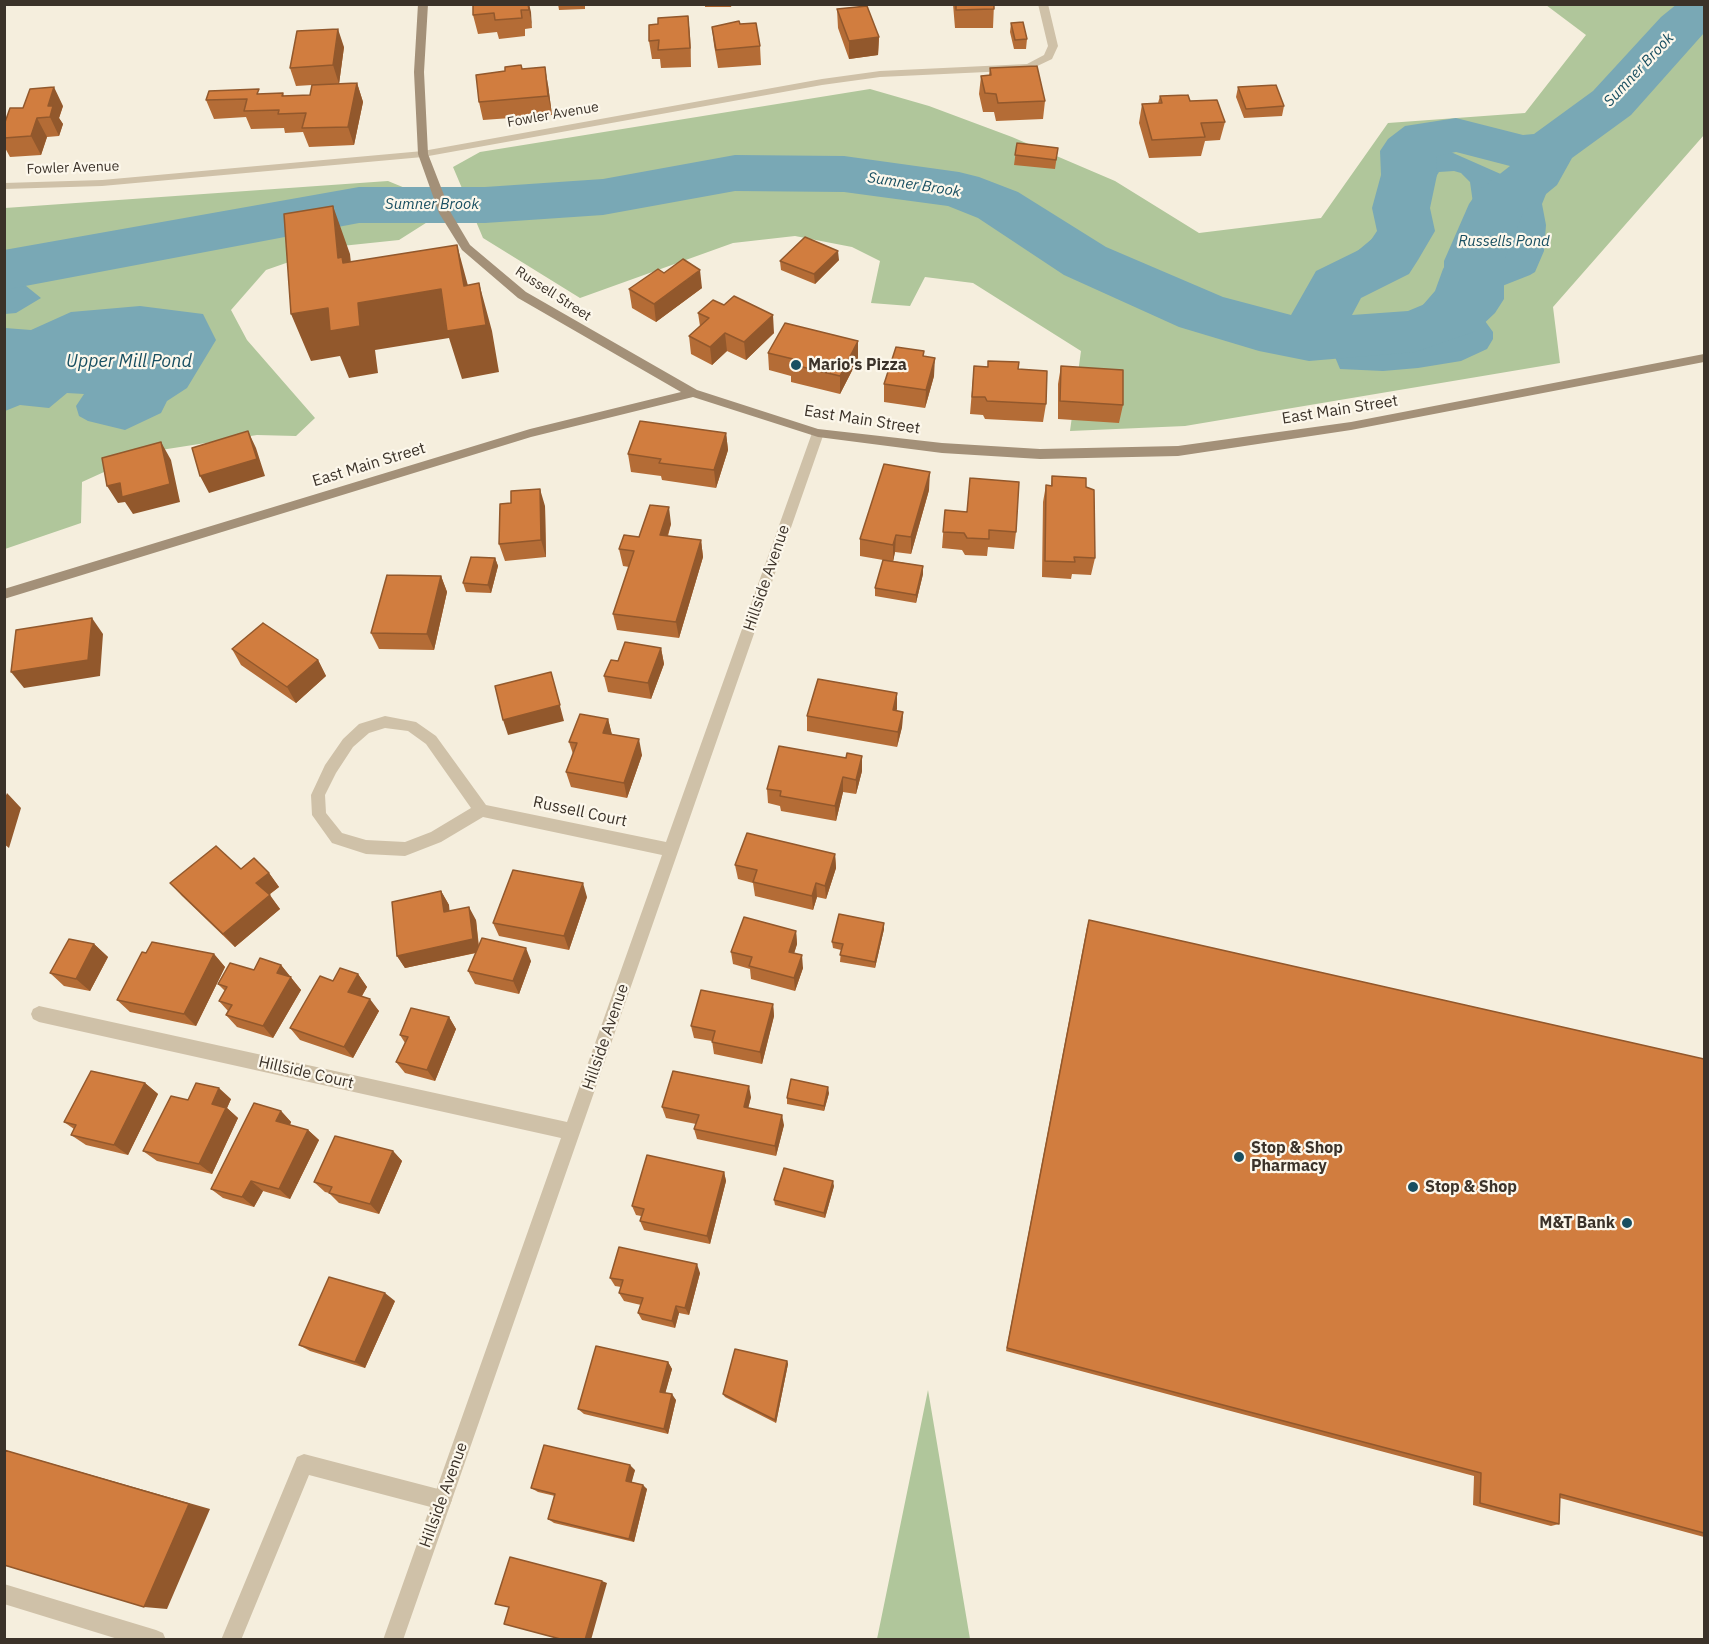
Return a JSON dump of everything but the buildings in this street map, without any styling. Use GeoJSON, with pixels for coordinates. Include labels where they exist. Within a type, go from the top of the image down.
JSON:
{"type":"FeatureCollection","features":[{"type":"Feature","properties":{"kind":"main road","name":"Russell Street"},"geometry":{"type":"LineString","coordinates":[[423,4],[418,72],[423,154],[446,213],[466,247],[490,270],[522,295],[693,393]]}},
{"type":"Feature","properties":{"kind":"main road","name":"East Main Street"},"geometry":{"type":"LineString","coordinates":[[4,594],[530,433],[693,393],[818,433],[942,448],[1040,454],[1178,451],[1351,426],[1704,358]]}},
{"type":"Feature","properties":{"kind":"street","name":"Fowler Avenue"},"geometry":{"type":"LineString","coordinates":[[4,186],[102,183],[423,154],[822,82],[932,70],[1029,67],[1040,63],[1052,52],[1052,40],[1043,4]]}},
{"type":"Feature","properties":{"kind":"street","name":"Hillside Avenue"},"geometry":{"type":"LineString","coordinates":[[393,1640],[818,433]]}},
{"type":"Feature","properties":{"kind":"street"},"geometry":{"type":"LineString","coordinates":[[386,722],[411,726],[431,740],[481,810],[436,837],[405,849],[366,847],[337,838],[319,815],[318,795],[330,769],[348,742],[364,728],[386,722]]}},
{"type":"Feature","properties":{"kind":"street","name":"Russell Court"},"geometry":{"type":"LineString","coordinates":[[481,810],[671,850]]}},
{"type":"Feature","properties":{"kind":"street","name":"Hillside Court"},"geometry":{"type":"LineString","coordinates":[[39,1014],[573,1132]]}},
{"type":"Feature","properties":{"kind":"street"},"geometry":{"type":"LineString","coordinates":[[231,1640],[304,1464],[442,1500]]}},
{"type":"Feature","properties":{"kind":"street"},"geometry":{"type":"LineString","coordinates":[[4,1594],[156,1640]]}},
{"type":"Feature","properties":{"kind":"green space"},"geometry":{"type":"Polygon","coordinates":[[[1546,5],[1704,5],[1704,135],[1553,307],[1560,363],[1185,426],[1070,431],[1081,351],[973,283],[925,277],[910,306],[871,303],[880,261],[852,247],[795,236],[733,243],[580,298],[483,238],[453,167],[480,152],[870,89],[929,106],[1012,137],[1115,181],[1199,233],[1321,218],[1388,123],[1525,113],[1586,35],[1546,5]]]}},
{"type":"Feature","properties":{"kind":"green space"},"geometry":{"type":"Polygon","coordinates":[[[388,181],[405,188],[429,221],[399,240],[332,247],[266,270],[231,310],[247,340],[315,418],[296,436],[257,435],[148,452],[82,482],[81,523],[5,549],[5,208],[388,181]]]}},
{"type":"Feature","properties":{"kind":"green space"},"geometry":{"type":"Polygon","coordinates":[[[928,1390],[970,1639],[877,1639],[928,1390]]]}},
{"type":"Feature","properties":{"kind":"water","name":"Russells Pond"},"geometry":{"type":"Polygon","coordinates":[[[1410,134],[1546,194],[1542,204],[1546,225],[1544,251],[1535,272],[1487,292],[1483,297],[1485,321],[1493,332],[1493,339],[1487,349],[1461,361],[1418,368],[1383,371],[1340,369],[1330,345],[1344,326],[1350,322],[1397,318],[1422,306],[1435,291],[1443,269],[1467,228],[1473,203],[1470,182],[1461,173],[1439,172],[1431,185],[1422,235],[1409,247],[1404,258],[1390,269],[1357,283],[1349,282],[1338,274],[1339,269],[1373,238],[1386,220],[1391,208],[1394,163],[1400,145],[1410,134]]]}},
{"type":"Feature","properties":{"kind":"water"},"geometry":{"type":"Polygon","coordinates":[[[4,268],[41,298],[16,313],[5,314],[4,268]]]}},
{"type":"Feature","properties":{"kind":"water","name":"Upper Mill Pond"},"geometry":{"type":"Polygon","coordinates":[[[140,306],[203,314],[216,340],[187,388],[167,401],[161,413],[125,430],[88,421],[79,416],[76,406],[84,394],[67,393],[49,408],[20,405],[5,411],[5,328],[31,330],[71,312],[140,306]]]}},
{"type":"Feature","properties":{"kind":"waterway","name":"Sumner Brook"},"geometry":{"type":"LineString","coordinates":[[1549,149],[1612,103],[1679,28],[1704,8]]}},
{"type":"Feature","properties":{"kind":"waterway"},"geometry":{"type":"LineString","coordinates":[[1309,340],[1337,285],[1388,260],[1406,231],[1401,208],[1409,175],[1408,151],[1425,138],[1456,135],[1523,152],[1549,149]]}},
{"type":"Feature","properties":{"kind":"waterway","name":"Sumner Brook"},"geometry":{"type":"LineString","coordinates":[[1309,340],[1415,331],[1454,316],[1474,299],[1474,261],[1498,204],[1537,173],[1549,149]]}},
{"type":"Feature","properties":{"kind":"waterway","name":"Sumner Brook"},"geometry":{"type":"LineString","coordinates":[[4,270],[359,205],[485,205],[603,197],[735,173],[844,174],[959,190],[998,205],[1085,261],[1201,312],[1259,330],[1309,340]]}},
{"type":"Feature","properties":{"kind":"place","name":"Mario's Pizza"},"geometry":{"type":"Point","coordinates":[796,365]}},
{"type":"Feature","properties":{"kind":"place","name":"Stop & Shop Pharmacy"},"geometry":{"type":"Point","coordinates":[1239,1157]}},
{"type":"Feature","properties":{"kind":"place","name":"Stop & Shop"},"geometry":{"type":"Point","coordinates":[1413,1187]}},
{"type":"Feature","properties":{"kind":"place","name":"M&T Bank"},"geometry":{"type":"Point","coordinates":[1627,1223]}}]}
